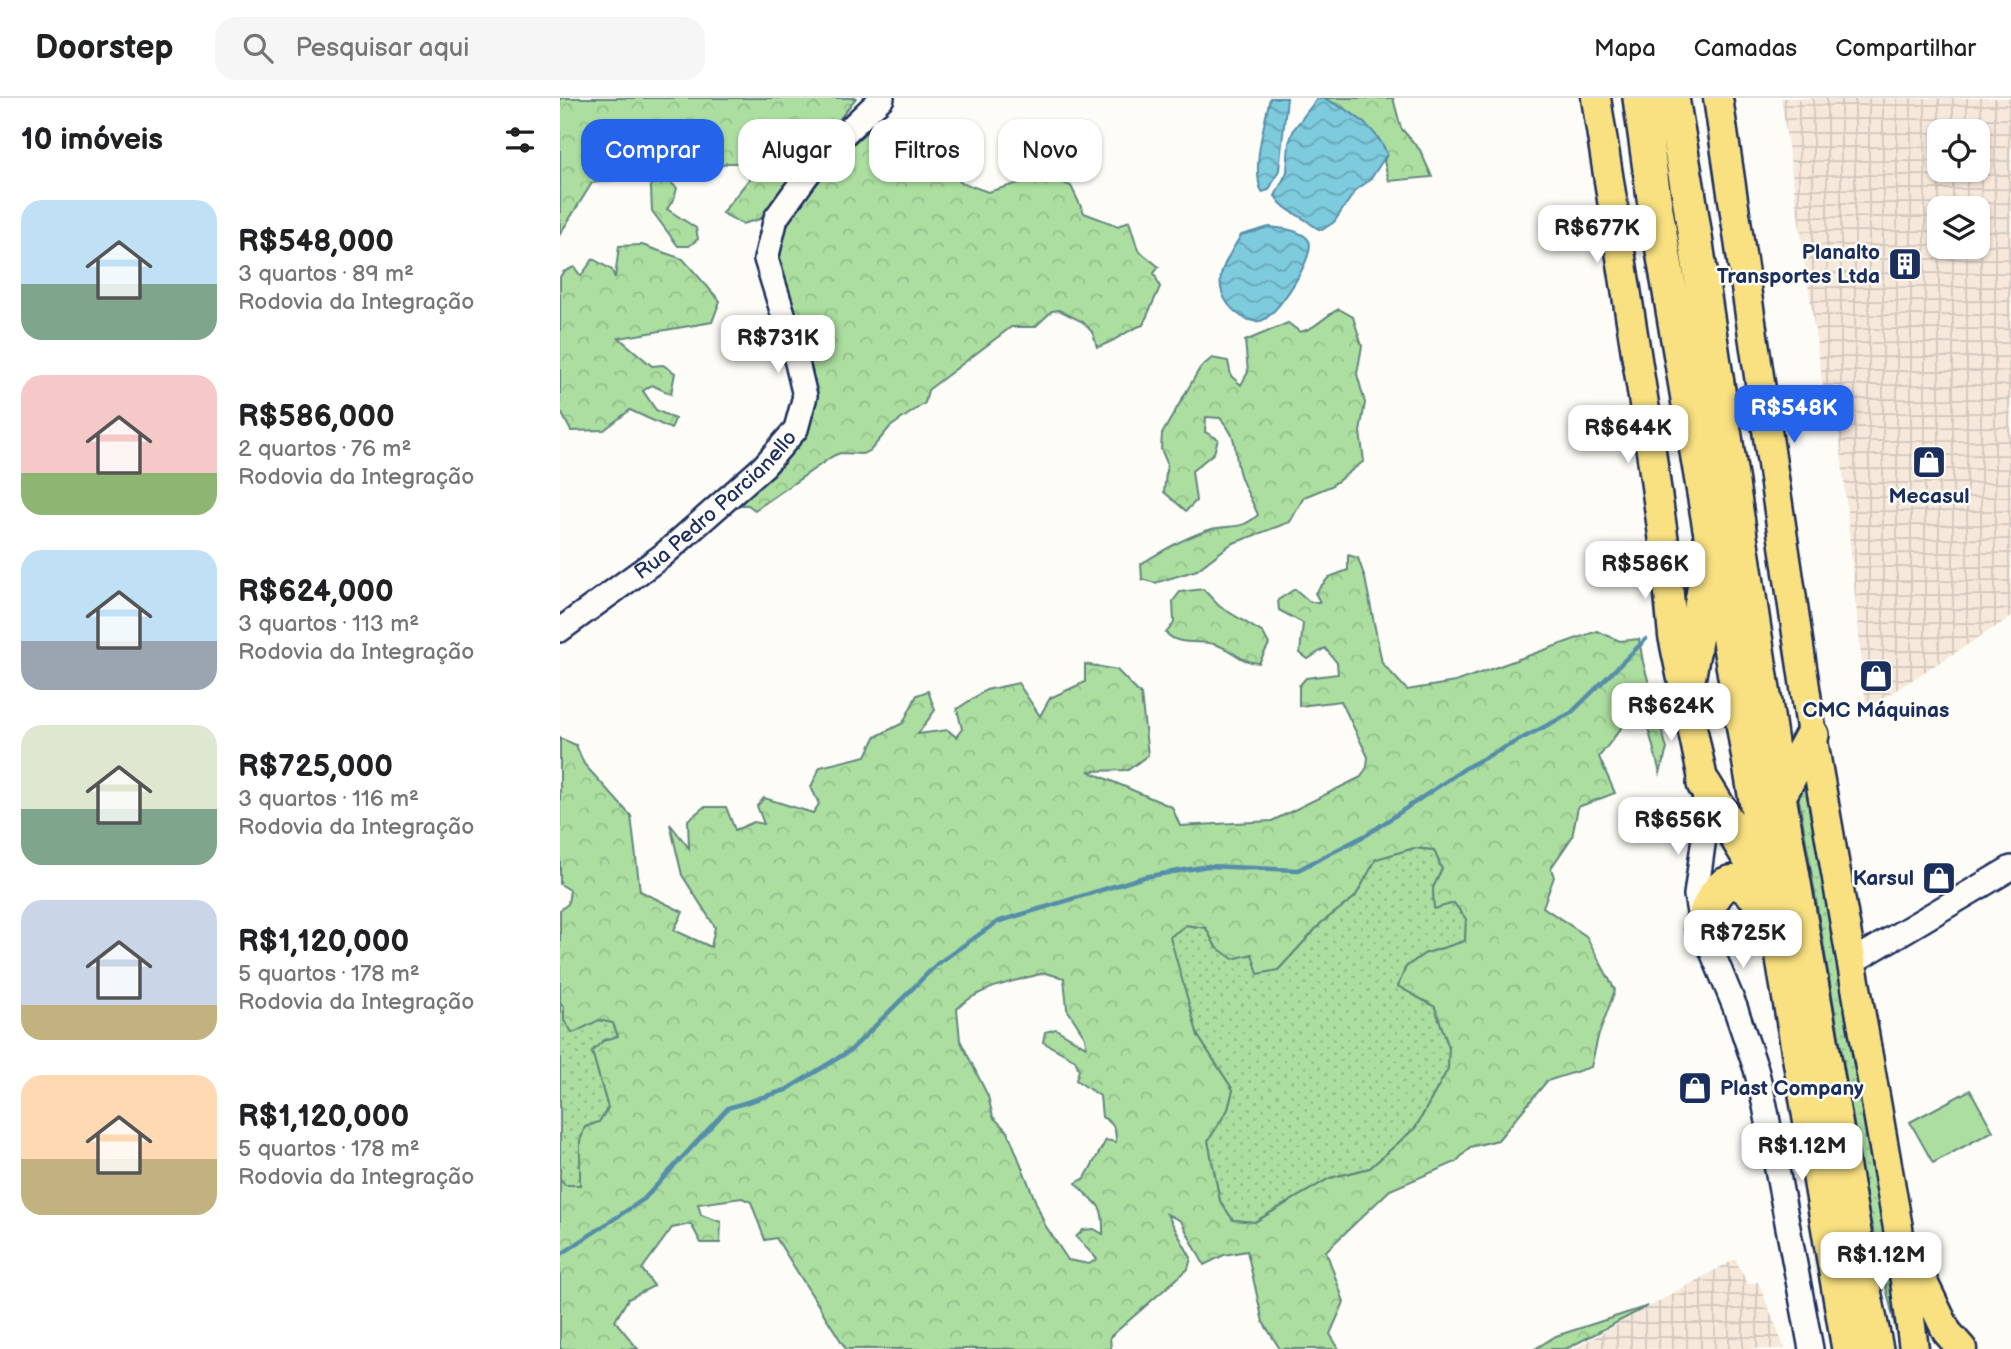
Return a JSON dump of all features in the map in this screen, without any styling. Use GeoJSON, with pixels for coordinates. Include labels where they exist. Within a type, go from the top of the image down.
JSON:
{"type":"FeatureCollection","features":[{"type":"Feature","properties":{"kind":"highway"},"geometry":{"type":"LineString","coordinates":[[1628,98],[1654,198]]}},
{"type":"Feature","properties":{"kind":"highway"},"geometry":{"type":"LineString","coordinates":[[1640,98],[1654,198],[1849,1349]]}},
{"type":"Feature","properties":{"kind":"highway"},"geometry":{"type":"LineString","coordinates":[[1672,98],[1779,796],[1876,1349]]}},
{"type":"Feature","properties":{"kind":"highway"},"geometry":{"type":"LineString","coordinates":[[1679,98],[1680,149]]}},
{"type":"Feature","properties":{"kind":"highway"},"geometry":{"type":"LineString","coordinates":[[1686,692],[1713,544]]}},
{"type":"Feature","properties":{"kind":"highway"},"geometry":{"type":"LineString","coordinates":[[1779,796],[1812,735]]}},
{"type":"Feature","properties":{"kind":"highway"},"geometry":{"type":"LineString","coordinates":[[1704,784],[1774,907]]}},
{"type":"Feature","properties":{"kind":"highway"},"geometry":{"type":"LineString","coordinates":[[1701,925],[1719,887],[1727,883],[1738,882],[1774,907]]}},
{"type":"Feature","properties":{"kind":"highway"},"geometry":{"type":"LineString","coordinates":[[1869,1316],[1892,1349]]}},
{"type":"Feature","properties":{"kind":"main road"},"geometry":{"type":"LineString","coordinates":[[1596,98],[1647,423],[1674,636],[1704,784]]}},
{"type":"Feature","properties":{"kind":"main road"},"geometry":{"type":"LineString","coordinates":[[1718,98],[1812,735],[1898,1228],[1914,1349]]}},
{"type":"Feature","properties":{"kind":"main road"},"geometry":{"type":"LineString","coordinates":[[1898,1228],[1947,1332],[1962,1349]]}},
{"type":"Feature","properties":{"kind":"street","name":"Rua Pedro Parcianello"},"geometry":{"type":"LineString","coordinates":[[560,630],[662,556],[764,466],[796,429],[805,396],[793,346],[766,259],[776,218],[820,158],[882,98]]}},
{"type":"Feature","properties":{"kind":"street"},"geometry":{"type":"LineString","coordinates":[[1704,784],[1706,823],[1696,895],[1701,925],[1735,1007],[1756,1069],[1811,1349]]}},
{"type":"Feature","properties":{"kind":"street"},"geometry":{"type":"LineString","coordinates":[[1852,962],[2011,868]]}},
{"type":"Feature","properties":{"kind":"shaded area"},"geometry":{"type":"Polygon","coordinates":[[[1781,98],[2011,98],[2011,617],[1866,709],[1836,399],[1823,387],[1781,98]]]}},
{"type":"Feature","properties":{"kind":"shaded area"},"geometry":{"type":"Polygon","coordinates":[[[1735,1259],[1748,1284],[1758,1282],[1785,1349],[1573,1349],[1735,1259]]]}},
{"type":"Feature","properties":{"kind":"green space"},"geometry":{"type":"Polygon","coordinates":[[[560,98],[856,98],[839,119],[738,119],[738,163],[724,164],[724,119],[581,119],[581,182],[600,182],[592,183],[560,234],[560,98]]]}},
{"type":"Feature","properties":{"kind":"green space"},"geometry":{"type":"Polygon","coordinates":[[[1322,98],[1393,98],[1401,128],[1420,150],[1432,177],[1389,181],[1384,161],[1387,154],[1369,127],[1342,107],[1322,98]]]}},
{"type":"Feature","properties":{"kind":"green space"},"geometry":{"type":"Polygon","coordinates":[[[869,130],[869,182],[960,182],[988,192],[1023,182],[1061,182],[1071,186],[1084,213],[1118,226],[1129,221],[1138,250],[1159,267],[1154,273],[1160,287],[1143,325],[1097,347],[1093,333],[1083,322],[1059,310],[1052,311],[1035,327],[1011,327],[928,390],[925,403],[890,427],[870,451],[833,456],[755,510],[748,505],[740,505],[760,482],[777,471],[807,434],[812,396],[780,284],[780,259],[786,220],[819,182],[855,182],[855,142],[869,130]]]}},
{"type":"Feature","properties":{"kind":"green space"},"geometry":{"type":"Polygon","coordinates":[[[651,182],[670,182],[677,188],[667,209],[696,228],[698,239],[689,246],[678,246],[652,211],[651,182]]]}},
{"type":"Feature","properties":{"kind":"green space"},"geometry":{"type":"Polygon","coordinates":[[[747,182],[789,182],[760,219],[742,224],[722,213],[747,182]]]}},
{"type":"Feature","properties":{"kind":"green space"},"geometry":{"type":"Polygon","coordinates":[[[642,245],[683,259],[720,301],[712,322],[619,338],[652,366],[663,365],[675,373],[671,394],[652,385],[643,391],[656,410],[675,419],[671,429],[630,410],[604,430],[571,431],[560,410],[560,277],[563,272],[574,267],[581,276],[593,259],[612,270],[615,278],[619,246],[642,245]]]}},
{"type":"Feature","properties":{"kind":"green space"},"geometry":{"type":"Polygon","coordinates":[[[1339,309],[1353,317],[1362,346],[1357,374],[1365,403],[1360,432],[1364,461],[1331,486],[1304,497],[1290,522],[1231,544],[1197,570],[1155,583],[1142,579],[1141,564],[1184,539],[1212,529],[1246,523],[1258,515],[1240,475],[1231,433],[1220,418],[1206,417],[1205,432],[1218,439],[1214,453],[1192,471],[1196,501],[1186,511],[1164,492],[1167,463],[1161,449],[1162,434],[1200,368],[1212,358],[1228,361],[1231,376],[1241,385],[1248,372],[1245,341],[1288,323],[1300,332],[1306,330],[1339,309]]]}},
{"type":"Feature","properties":{"kind":"green space"},"geometry":{"type":"Polygon","coordinates":[[[1348,555],[1358,558],[1365,578],[1382,663],[1407,690],[1455,682],[1597,631],[1620,641],[1639,639],[1667,749],[1660,773],[1647,724],[1630,717],[1599,757],[1615,793],[1578,807],[1572,837],[1551,868],[1554,877],[1543,907],[1586,936],[1615,990],[1598,1037],[1591,1067],[1547,1081],[1498,1140],[1470,1147],[1456,1162],[1390,1190],[1326,1251],[1344,1302],[1330,1334],[1339,1349],[1280,1349],[1263,1322],[1247,1251],[1224,1255],[1204,1265],[1181,1221],[1167,1214],[1191,1258],[1188,1269],[1110,1337],[1111,1349],[846,1349],[776,1238],[765,1240],[751,1202],[742,1198],[698,1204],[701,1215],[721,1222],[720,1243],[701,1243],[691,1224],[672,1228],[642,1269],[654,1286],[628,1299],[615,1321],[638,1349],[560,1349],[560,1180],[565,1185],[580,1185],[580,1141],[585,1127],[599,1122],[608,1108],[592,1051],[603,1041],[618,1036],[613,1023],[599,1020],[573,1033],[564,1021],[564,1007],[560,1003],[560,910],[568,904],[570,890],[560,884],[560,738],[576,745],[584,764],[631,816],[640,891],[683,912],[674,930],[711,947],[715,927],[682,875],[670,824],[689,848],[688,820],[704,807],[726,807],[735,830],[754,822],[764,824],[757,806],[764,798],[813,813],[819,804],[811,787],[820,767],[866,756],[875,737],[903,723],[917,695],[928,691],[935,710],[918,734],[948,730],[956,737],[962,729],[957,709],[986,690],[1018,683],[1040,716],[1050,698],[1085,682],[1085,664],[1117,670],[1141,695],[1148,755],[1128,770],[1088,771],[1172,807],[1180,826],[1272,821],[1361,777],[1367,767],[1368,757],[1341,701],[1299,706],[1299,686],[1306,678],[1338,674],[1337,663],[1325,648],[1308,659],[1300,653],[1303,623],[1279,610],[1278,600],[1295,589],[1310,602],[1320,602],[1315,593],[1329,577],[1348,570],[1348,555]],[[1414,848],[1376,859],[1355,897],[1321,923],[1278,970],[1258,974],[1252,954],[1233,959],[1216,947],[1206,928],[1186,925],[1170,937],[1198,1036],[1233,1090],[1228,1109],[1208,1141],[1220,1201],[1233,1220],[1255,1222],[1330,1178],[1370,1168],[1416,1127],[1448,1069],[1449,1048],[1435,1007],[1398,986],[1406,967],[1424,954],[1465,941],[1466,919],[1454,903],[1434,909],[1433,888],[1442,869],[1434,850],[1414,848]],[[1045,973],[986,990],[965,1002],[957,1009],[960,1040],[988,1096],[993,1117],[1008,1132],[1045,1225],[1068,1260],[1089,1264],[1097,1259],[1076,1237],[1083,1230],[1094,1229],[1103,1234],[1102,1214],[1097,1204],[1076,1183],[1085,1178],[1106,1140],[1116,1142],[1116,1133],[1112,1124],[1102,1117],[1100,1096],[1076,1080],[1079,1070],[1075,1060],[1043,1042],[1045,1032],[1056,1029],[1086,1047],[1085,1037],[1067,1009],[1064,978],[1045,973]]]}},
{"type":"Feature","properties":{"kind":"green space"},"geometry":{"type":"Polygon","coordinates":[[[1203,589],[1219,606],[1263,633],[1269,644],[1259,663],[1247,661],[1214,644],[1176,640],[1166,633],[1174,623],[1173,601],[1180,592],[1203,589]]]}},
{"type":"Feature","properties":{"kind":"green space"},"geometry":{"type":"Polygon","coordinates":[[[1806,765],[1851,1047],[1903,1338],[1897,1335],[1868,1208],[1797,788],[1806,765]]]}},
{"type":"Feature","properties":{"kind":"green space"},"geometry":{"type":"Polygon","coordinates":[[[1414,848],[1434,850],[1442,869],[1433,888],[1434,908],[1454,903],[1466,919],[1465,941],[1424,954],[1406,967],[1398,986],[1435,1007],[1449,1048],[1448,1069],[1416,1127],[1370,1168],[1330,1178],[1254,1222],[1233,1220],[1220,1201],[1208,1141],[1228,1109],[1233,1090],[1198,1036],[1169,937],[1186,925],[1206,928],[1216,947],[1252,954],[1278,970],[1321,923],[1355,897],[1376,859],[1414,848]]]}},
{"type":"Feature","properties":{"kind":"green space"},"geometry":{"type":"Polygon","coordinates":[[[560,1003],[564,1006],[564,1021],[599,1020],[613,1023],[618,1037],[592,1051],[608,1108],[599,1122],[585,1127],[580,1141],[580,1186],[565,1185],[560,1180],[560,1003]]]}},
{"type":"Feature","properties":{"kind":"green space"},"geometry":{"type":"Polygon","coordinates":[[[1970,1090],[1993,1131],[1933,1163],[1910,1122],[1970,1090]]]}},
{"type":"Feature","properties":{"kind":"green space"},"geometry":{"type":"Polygon","coordinates":[[[1648,1306],[1566,1349],[1535,1349],[1556,1336],[1648,1306]]]}},
{"type":"Feature","properties":{"kind":"water"},"geometry":{"type":"Polygon","coordinates":[[[1270,98],[1287,98],[1279,170],[1269,190],[1262,192],[1258,159],[1270,98]]]}},
{"type":"Feature","properties":{"kind":"water"},"geometry":{"type":"Polygon","coordinates":[[[1322,98],[1342,107],[1369,127],[1387,154],[1370,180],[1356,190],[1334,222],[1322,230],[1286,208],[1275,196],[1287,172],[1289,143],[1294,129],[1316,100],[1322,98]]]}},
{"type":"Feature","properties":{"kind":"water"},"geometry":{"type":"Polygon","coordinates":[[[1269,227],[1302,234],[1309,241],[1310,249],[1293,286],[1275,310],[1260,321],[1246,319],[1228,304],[1223,295],[1223,268],[1241,235],[1269,227]]]}},
{"type":"Feature","properties":{"kind":"waterway"},"geometry":{"type":"LineString","coordinates":[[560,1255],[644,1199],[728,1108],[786,1090],[851,1050],[937,964],[997,922],[1144,877],[1208,866],[1298,870],[1368,834],[1467,767],[1571,713],[1646,639]]}},
{"type":"Feature","properties":{"kind":"place","name":"Planalto Transportes Ltda"},"geometry":{"type":"Point","coordinates":[1905,264]}},
{"type":"Feature","properties":{"kind":"place","name":"Mecasul"},"geometry":{"type":"Point","coordinates":[1929,462]}},
{"type":"Feature","properties":{"kind":"place","name":"CMC Máquinas"},"geometry":{"type":"Point","coordinates":[1876,676]}},
{"type":"Feature","properties":{"kind":"place","name":"Karsul"},"geometry":{"type":"Point","coordinates":[1939,878]}},
{"type":"Feature","properties":{"kind":"place","name":"Plast Company"},"geometry":{"type":"Point","coordinates":[1695,1088]}}]}
